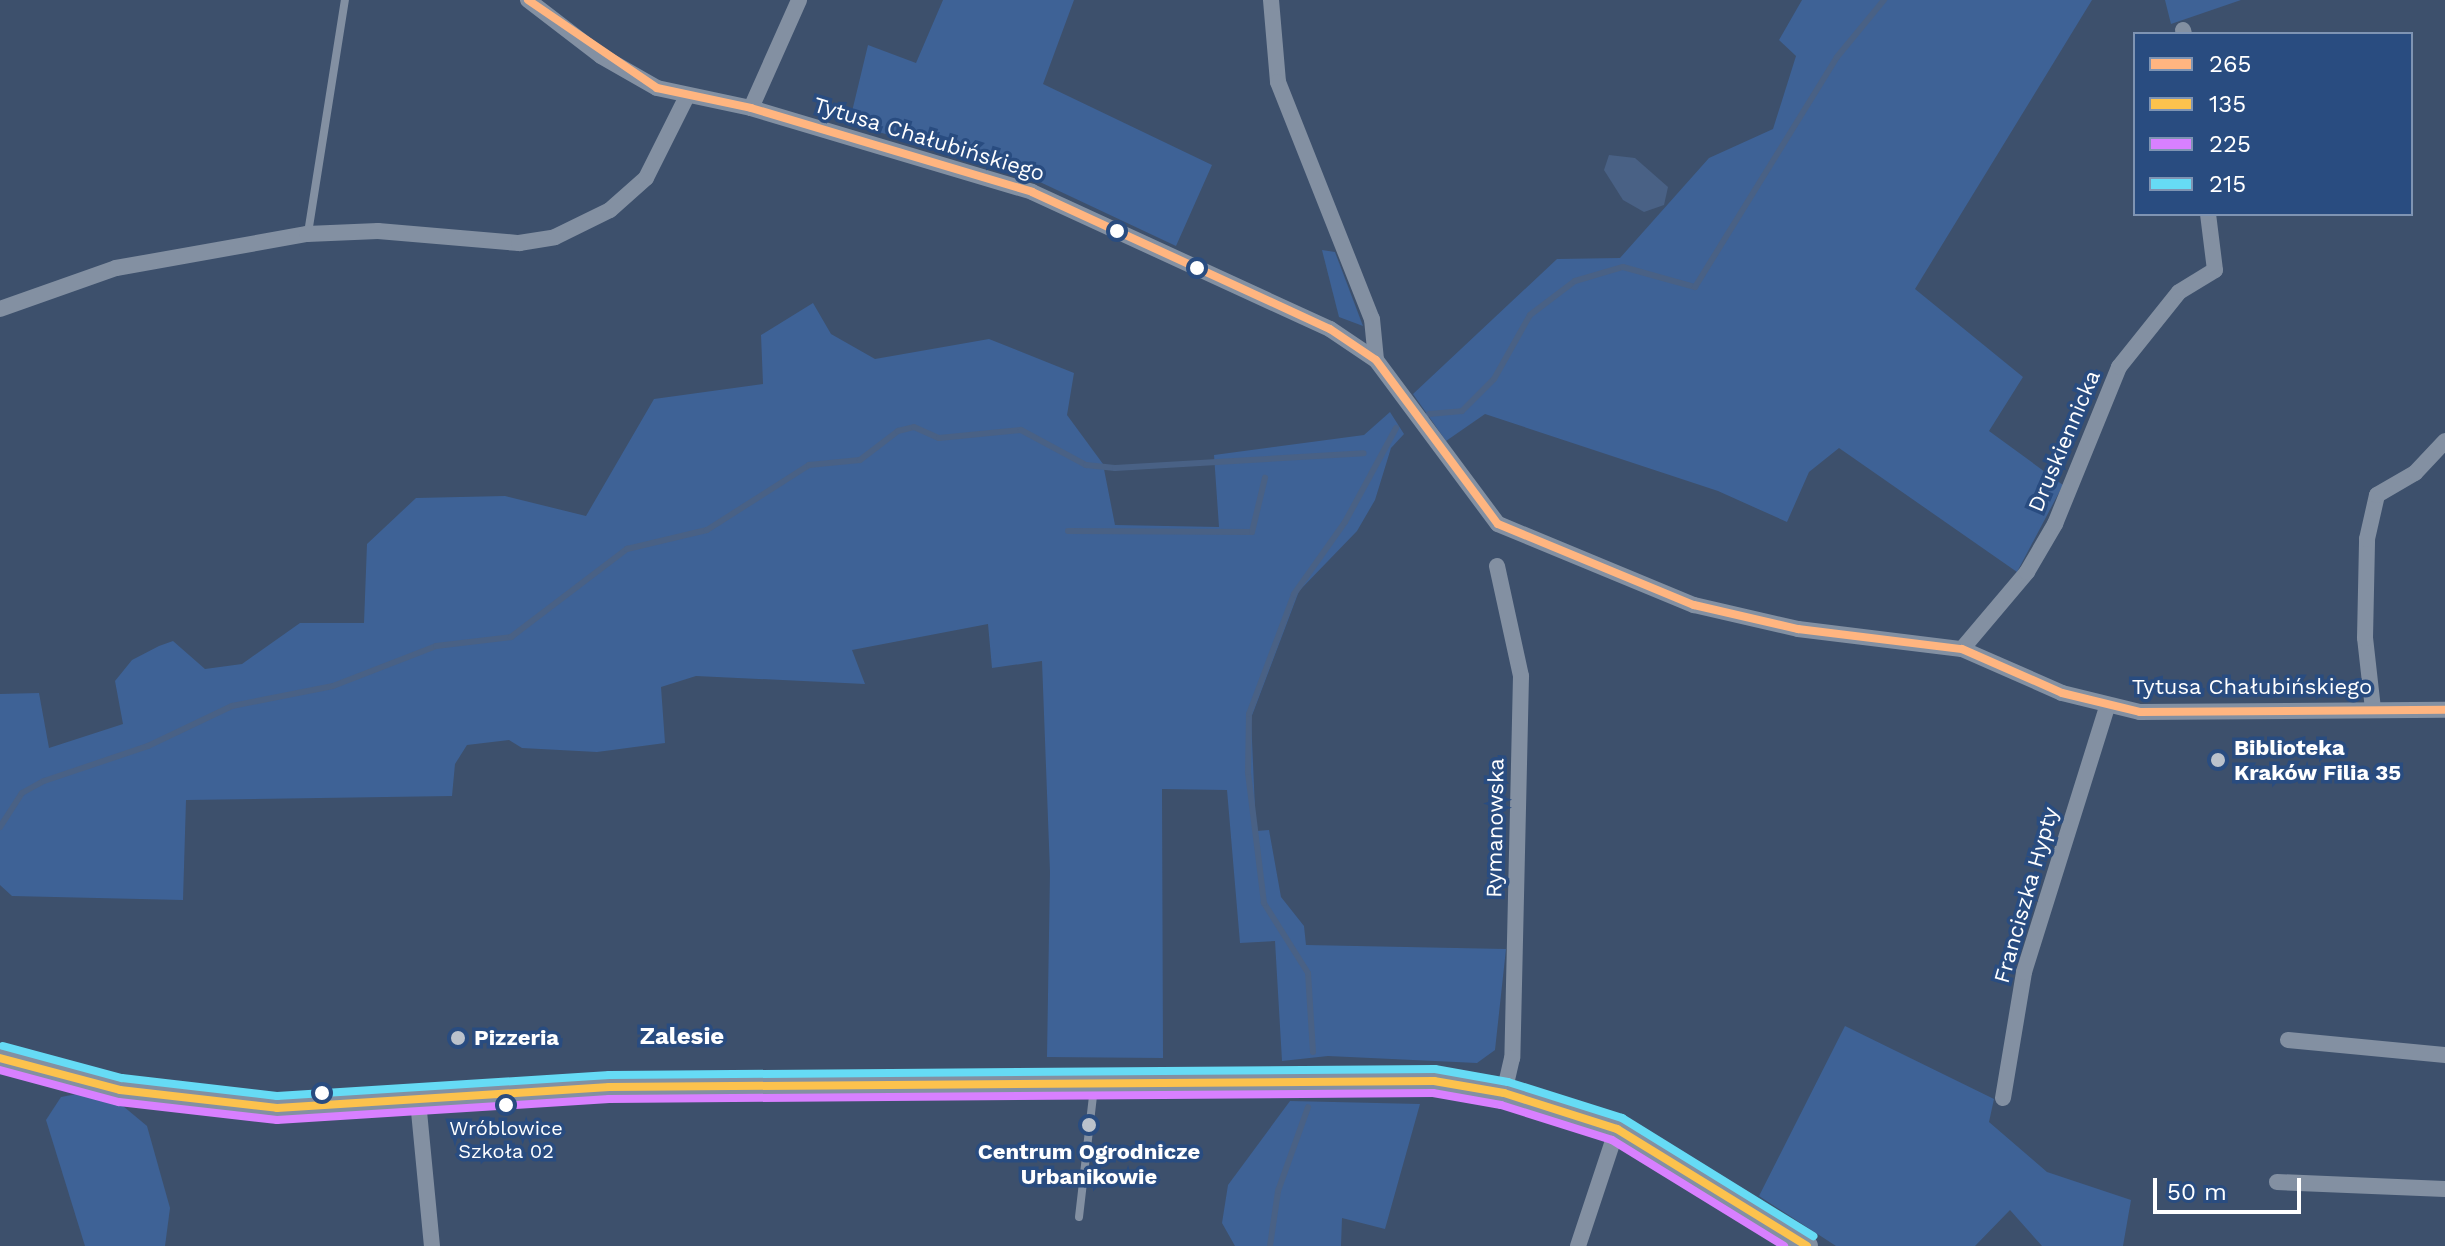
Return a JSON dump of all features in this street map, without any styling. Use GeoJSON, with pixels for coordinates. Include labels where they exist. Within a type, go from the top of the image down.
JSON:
{"type":"FeatureCollection","features":[{"type":"Feature","properties":{"kind":"street","name":"Tytusa Chałubińskiego"},"geometry":{"type":"LineString","coordinates":[[528,0],[601,56],[687,96],[751,108],[1032,192],[1330,329],[1376,360],[1498,524],[1694,605],[1798,629],[1962,649],[2107,707],[2445,710]]}},
{"type":"Feature","properties":{"kind":"street"},"geometry":{"type":"LineString","coordinates":[[751,108],[799,0]]}},
{"type":"Feature","properties":{"kind":"street"},"geometry":{"type":"LineString","coordinates":[[1271,0],[1278,82],[1372,319],[1376,360]]}},
{"type":"Feature","properties":{"kind":"street"},"geometry":{"type":"LineString","coordinates":[[0,309],[116,268],[307,234],[378,231],[519,243],[582,228],[646,178],[687,96]]}},
{"type":"Feature","properties":{"kind":"street","name":"Druskiennicka"},"geometry":{"type":"LineString","coordinates":[[1962,649],[2027,572],[2055,524],[2119,367],[2179,292],[2215,270],[2208,216]]}},
{"type":"Feature","properties":{"kind":"street"},"geometry":{"type":"LineString","coordinates":[[2373,709],[2365,624],[2367,539],[2377,495],[2415,473],[2445,441]]}},
{"type":"Feature","properties":{"kind":"street","name":"Rymanowska"},"geometry":{"type":"LineString","coordinates":[[1497,566],[1521,676],[1512,1058],[1504,1093]]}},
{"type":"Feature","properties":{"kind":"street","name":"Franciszka Hypty"},"geometry":{"type":"LineString","coordinates":[[2003,1098],[2024,972],[2107,707]]}},
{"type":"Feature","properties":{"kind":"street"},"geometry":{"type":"LineString","coordinates":[[2288,1040],[2445,1055]]}},
{"type":"Feature","properties":{"kind":"street"},"geometry":{"type":"LineString","coordinates":[[0,1058],[120,1090],[261,1106],[418,1101],[609,1087],[1094,1085],[1376,1077],[1504,1093],[1617,1129],[1807,1246]]}},
{"type":"Feature","properties":{"kind":"street"},"geometry":{"type":"LineString","coordinates":[[418,1101],[432,1246]]}},
{"type":"Feature","properties":{"kind":"street"},"geometry":{"type":"LineString","coordinates":[[1578,1246],[1617,1129]]}},
{"type":"Feature","properties":{"kind":"street"},"geometry":{"type":"LineString","coordinates":[[2277,1182],[2445,1189]]}},
{"type":"Feature","properties":{"kind":"lane"},"geometry":{"type":"LineString","coordinates":[[307,234],[345,0]]}},
{"type":"Feature","properties":{"kind":"lane"},"geometry":{"type":"LineString","coordinates":[[1079,1217],[1094,1085]]}},
{"type":"Feature","properties":{"kind":"shaded area"},"geometry":{"type":"Polygon","coordinates":[[[943,0],[1074,0],[1043,84],[1212,165],[1176,246],[1010,168],[849,124],[868,45],[916,63],[943,0]]]}},
{"type":"Feature","properties":{"kind":"shaded area"},"geometry":{"type":"Polygon","coordinates":[[[1802,0],[2092,0],[1915,289],[2023,377],[1989,431],[2063,485],[2017,572],[1839,448],[1809,472],[1787,522],[1718,491],[1485,414],[1446,441],[1413,394],[1557,259],[1620,258],[1709,158],[1773,129],[1796,56],[1779,40],[1802,0]]]}},
{"type":"Feature","properties":{"kind":"shaded area"},"geometry":{"type":"Polygon","coordinates":[[[2165,0],[2241,0],[2171,24],[2165,0]]]}},
{"type":"Feature","properties":{"kind":"shaded area"},"geometry":{"type":"Polygon","coordinates":[[[1609,155],[1635,158],[1668,187],[1664,205],[1644,212],[1623,200],[1604,170],[1609,155]]]}},
{"type":"Feature","properties":{"kind":"shaded area"},"geometry":{"type":"Polygon","coordinates":[[[1322,250],[1335,252],[1363,326],[1339,317],[1322,250]]]}},
{"type":"Feature","properties":{"kind":"shaded area"},"geometry":{"type":"Polygon","coordinates":[[[813,303],[831,334],[875,359],[989,339],[1074,373],[1067,415],[1103,464],[1115,525],[1219,527],[1214,455],[1364,435],[1390,412],[1404,434],[1391,448],[1375,500],[1357,531],[1299,591],[1251,718],[1256,831],[1269,830],[1281,897],[1304,926],[1306,945],[1506,949],[1495,1050],[1477,1063],[1328,1056],[1282,1061],[1275,941],[1240,943],[1227,790],[1162,789],[1163,1058],[1047,1057],[1050,872],[1042,661],[992,668],[988,624],[852,650],[865,684],[696,676],[661,687],[665,743],[597,752],[522,748],[509,740],[467,745],[455,764],[452,796],[186,800],[183,900],[12,896],[0,885],[0,694],[39,693],[49,748],[123,724],[115,681],[132,660],[159,646],[173,641],[205,669],[242,664],[300,623],[364,623],[367,544],[416,498],[505,496],[586,516],[654,399],[763,384],[761,335],[813,303]]]}},
{"type":"Feature","properties":{"kind":"shaded area"},"geometry":{"type":"Polygon","coordinates":[[[1845,1026],[1994,1099],[1989,1122],[2047,1172],[2131,1200],[2123,1246],[2042,1246],[2010,1210],[1975,1246],[1836,1246],[1759,1196],[1845,1026]]]}},
{"type":"Feature","properties":{"kind":"shaded area"},"geometry":{"type":"Polygon","coordinates":[[[77,1094],[123,1106],[147,1126],[170,1208],[165,1246],[85,1246],[46,1120],[61,1097],[77,1094]]]}},
{"type":"Feature","properties":{"kind":"shaded area"},"geometry":{"type":"Polygon","coordinates":[[[1290,1101],[1420,1104],[1385,1229],[1342,1218],[1341,1246],[1235,1246],[1222,1223],[1228,1185],[1290,1101]]]}},
{"type":"Feature","properties":{"kind":"waterway"},"geometry":{"type":"LineString","coordinates":[[1429,414],[1462,411],[1494,379],[1530,315],[1575,281],[1623,267],[1695,287],[1837,57],[1884,0]]}},
{"type":"Feature","properties":{"kind":"waterway"},"geometry":{"type":"LineString","coordinates":[[0,827],[22,793],[44,781],[148,746],[232,706],[333,686],[436,646],[511,637],[627,549],[707,530],[809,465],[860,460],[898,431],[914,427],[939,438],[1021,430],[1086,465],[1115,468],[1364,453]]}},
{"type":"Feature","properties":{"kind":"waterway"},"geometry":{"type":"LineString","coordinates":[[1313,1052],[1308,973],[1264,903],[1248,772],[1249,714],[1294,594],[1345,522],[1396,428]]}},
{"type":"Feature","properties":{"kind":"waterway"},"geometry":{"type":"LineString","coordinates":[[1068,531],[1252,532],[1265,478]]}},
{"type":"Feature","properties":{"kind":"waterway"},"geometry":{"type":"LineString","coordinates":[[1270,1246],[1278,1191],[1308,1107]]}},
{"type":"Feature","properties":{"kind":"transit line","name":"265"},"geometry":{"type":"LineString","coordinates":[[528,0],[657,88],[751,108],[1032,192],[1330,329],[1376,360],[1498,524],[1694,605],[1798,629],[1962,649],[2062,693],[2140,712],[2445,710]]}},
{"type":"Feature","properties":{"kind":"transit line","name":"215"},"geometry":{"type":"LineString","coordinates":[[3,1046],[122,1078],[277,1096],[609,1075],[1435,1069],[1508,1082],[1622,1118],[1813,1236]]}},
{"type":"Feature","properties":{"kind":"transit line","name":"135"},"geometry":{"type":"LineString","coordinates":[[0,1058],[120,1090],[277,1108],[609,1087],[1434,1081],[1504,1093],[1617,1129],[1807,1246]]}},
{"type":"Feature","properties":{"kind":"transit line","name":"225"},"geometry":{"type":"LineString","coordinates":[[0,1070],[119,1102],[277,1120],[609,1099],[1433,1093],[1501,1105],[1612,1140],[1784,1246]]}},
{"type":"Feature","properties":{"kind":"place","name":"Biblioteka Kraków Filia 35"},"geometry":{"type":"Point","coordinates":[2218,760]}},
{"type":"Feature","properties":{"kind":"place","name":"Pizzeria"},"geometry":{"type":"Point","coordinates":[458,1038]}},
{"type":"Feature","properties":{"kind":"place","name":"Wróblowice Szkoła 02"},"geometry":{"type":"Point","coordinates":[506,1105]}},
{"type":"Feature","properties":{"kind":"place","name":"Centrum Ogrodnicze Urbanikowie"},"geometry":{"type":"Point","coordinates":[1089,1125]}},
{"type":"Feature","properties":{"kind":"district","name":"Zalesie"},"geometry":{"type":"Point","coordinates":[682,1037]}}]}
